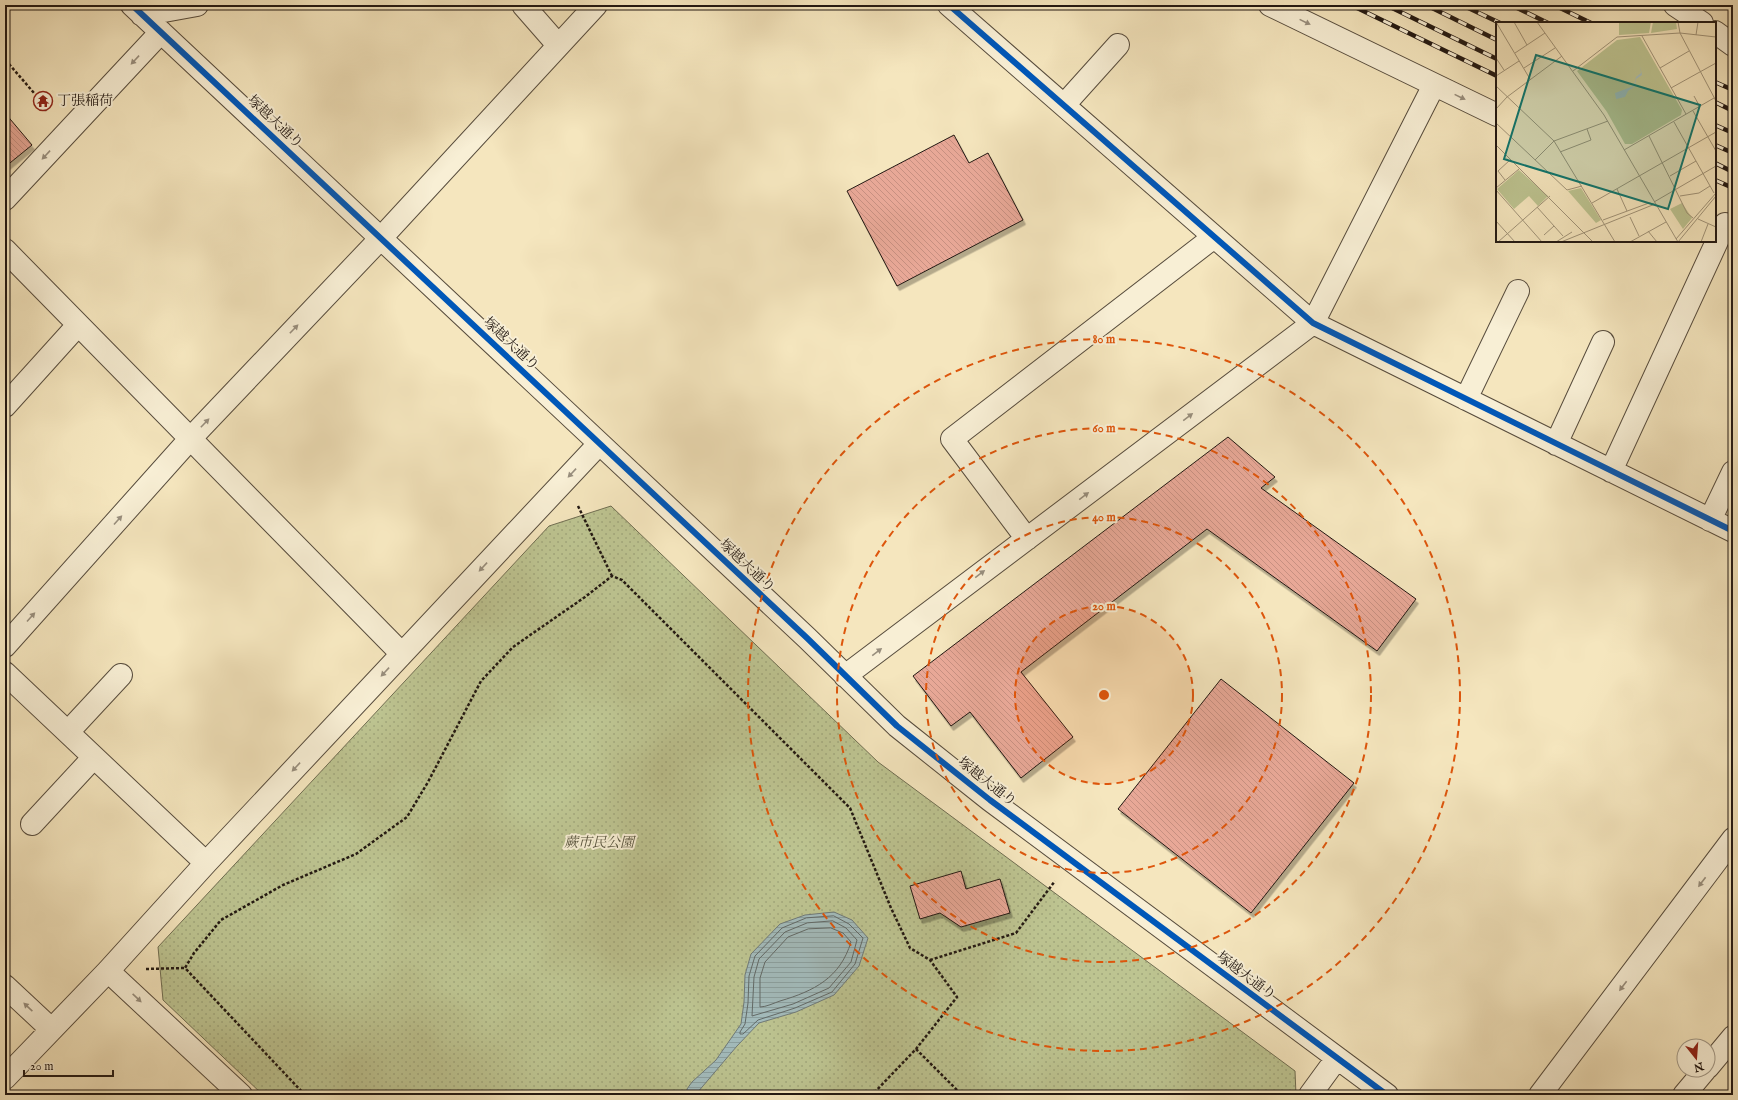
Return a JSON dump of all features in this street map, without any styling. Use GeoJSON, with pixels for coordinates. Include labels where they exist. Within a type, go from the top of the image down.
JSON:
{"type":"FeatureCollection","features":[{"type":"Feature","properties":{"kind":"street"},"geometry":{"type":"LineString","coordinates":[[143,7],[197,5]]}},
{"type":"Feature","properties":{"kind":"street"},"geometry":{"type":"LineString","coordinates":[[523,5],[558,45]]}},
{"type":"Feature","properties":{"kind":"street"},"geometry":{"type":"LineString","coordinates":[[5,646],[190,439],[381,238],[596,5]]}},
{"type":"Feature","properties":{"kind":"street"},"geometry":{"type":"LineString","coordinates":[[949,5],[1313,323],[1733,531]]}},
{"type":"Feature","properties":{"kind":"street"},"geometry":{"type":"LineString","coordinates":[[1270,5],[1496,115]]}},
{"type":"Feature","properties":{"kind":"street"},"geometry":{"type":"LineString","coordinates":[[1677,5],[1701,22]]}},
{"type":"Feature","properties":{"kind":"street","name":"塚越大通り"},"geometry":{"type":"LineString","coordinates":[[143,7],[161,32],[846,676],[897,726],[990,800],[1387,1095]]}},
{"type":"Feature","properties":{"kind":"street"},"geometry":{"type":"LineString","coordinates":[[5,199],[161,32]]}},
{"type":"Feature","properties":{"kind":"street"},"geometry":{"type":"LineString","coordinates":[[1716,33],[1733,45]]}},
{"type":"Feature","properties":{"kind":"street"},"geometry":{"type":"LineString","coordinates":[[1064,105],[1118,45]]}},
{"type":"Feature","properties":{"kind":"street"},"geometry":{"type":"LineString","coordinates":[[846,676],[1313,323],[1434,85]]}},
{"type":"Feature","properties":{"kind":"street"},"geometry":{"type":"LineString","coordinates":[[1716,241],[1724,224]]}},
{"type":"Feature","properties":{"kind":"street"},"geometry":{"type":"LineString","coordinates":[[1027,539],[952,439],[1214,237]]}},
{"type":"Feature","properties":{"kind":"street"},"geometry":{"type":"LineString","coordinates":[[1610,471],[1716,242]]}},
{"type":"Feature","properties":{"kind":"street"},"geometry":{"type":"LineString","coordinates":[[5,250],[402,654]]}},
{"type":"Feature","properties":{"kind":"street"},"geometry":{"type":"LineString","coordinates":[[1466,399],[1518,291]]}},
{"type":"Feature","properties":{"kind":"street"},"geometry":{"type":"LineString","coordinates":[[5,406],[78,325]]}},
{"type":"Feature","properties":{"kind":"street"},"geometry":{"type":"LineString","coordinates":[[1556,444],[1603,342]]}},
{"type":"Feature","properties":{"kind":"street"},"geometry":{"type":"LineString","coordinates":[[5,1078],[108,971],[206,863],[599,444]]}},
{"type":"Feature","properties":{"kind":"street"},"geometry":{"type":"LineString","coordinates":[[1710,520],[1733,472]]}},
{"type":"Feature","properties":{"kind":"street"},"geometry":{"type":"LineString","coordinates":[[5,673],[206,863]]}},
{"type":"Feature","properties":{"kind":"street"},"geometry":{"type":"LineString","coordinates":[[68,732],[122,675]]}},
{"type":"Feature","properties":{"kind":"street"},"geometry":{"type":"LineString","coordinates":[[32,824],[94,757]]}},
{"type":"Feature","properties":{"kind":"street"},"geometry":{"type":"LineString","coordinates":[[1540,1095],[1727,863],[1733,839]]}},
{"type":"Feature","properties":{"kind":"street"},"geometry":{"type":"LineString","coordinates":[[108,971],[241,1095]]}},
{"type":"Feature","properties":{"kind":"street"},"geometry":{"type":"LineString","coordinates":[[5,986],[51,1029]]}},
{"type":"Feature","properties":{"kind":"street"},"geometry":{"type":"LineString","coordinates":[[1716,1057],[1733,1037]]}},
{"type":"Feature","properties":{"kind":"street"},"geometry":{"type":"LineString","coordinates":[[1310,1095],[1336,1058]]}},
{"type":"Feature","properties":{"kind":"street"},"geometry":{"type":"LineString","coordinates":[[1684,1095],[1698,1078]]}},
{"type":"Feature","properties":{"kind":"street"},"geometry":{"type":"LineString","coordinates":[[5,1092],[8,1095]]}},
{"type":"Feature","properties":{"kind":"path"},"geometry":{"type":"LineString","coordinates":[[5,67],[9,64],[34,93]]}},
{"type":"Feature","properties":{"kind":"path"},"geometry":{"type":"LineString","coordinates":[[575,500],[612,576],[622,580],[850,808],[891,908],[910,948],[930,960],[957,997],[916,1049],[872,1095]]}},
{"type":"Feature","properties":{"kind":"path"},"geometry":{"type":"LineString","coordinates":[[305,1095],[185,968],[194,953],[221,920],[283,884],[356,854],[407,816],[428,782],[481,681],[513,647],[585,597],[612,576]]}},
{"type":"Feature","properties":{"kind":"path"},"geometry":{"type":"LineString","coordinates":[[930,960],[1016,933],[1071,860]]}},
{"type":"Feature","properties":{"kind":"path"},"geometry":{"type":"LineString","coordinates":[[916,1049],[962,1095]]}},
{"type":"Feature","properties":{"kind":"green space","name":"蕨市民公園"},"geometry":{"type":"Polygon","coordinates":[[[611,506],[878,762],[1295,1071],[1296,1095],[263,1095],[163,1000],[158,947],[549,526],[611,506]]]}},
{"type":"Feature","properties":{"kind":"water"},"geometry":{"type":"Polygon","coordinates":[[[834,912],[852,920],[868,938],[859,966],[834,995],[796,1012],[759,1023],[737,1046],[697,1093],[697,1095],[687,1095],[687,1089],[692,1082],[716,1060],[741,1024],[744,1002],[745,975],[751,954],[780,924],[805,915],[834,912]]]}},
{"type":"Feature","properties":{"kind":"building","name":"丁張稲荷"},"geometry":{"type":"Polygon","coordinates":[[[43,96],[48,102],[43,107],[37,101],[43,96]]]}},
{"type":"Feature","properties":{"kind":"building"},"geometry":{"type":"Polygon","coordinates":[[[5,113],[32,145],[5,167],[5,113]]]}},
{"type":"Feature","properties":{"kind":"building"},"geometry":{"type":"Polygon","coordinates":[[[954,135],[969,163],[988,153],[1023,220],[897,286],[847,191],[954,135]]]}},
{"type":"Feature","properties":{"kind":"building"},"geometry":{"type":"Polygon","coordinates":[[[1228,437],[1275,477],[1261,488],[1416,599],[1377,651],[1207,529],[1021,672],[1073,737],[1021,778],[970,712],[951,726],[913,676],[1228,437]]]}},
{"type":"Feature","properties":{"kind":"building"},"geometry":{"type":"Polygon","coordinates":[[[1221,679],[1354,783],[1251,913],[1118,809],[1221,679]]]}},
{"type":"Feature","properties":{"kind":"building"},"geometry":{"type":"Polygon","coordinates":[[[961,871],[966,889],[1000,879],[1010,913],[961,927],[940,913],[920,919],[910,886],[961,871]]]}},
{"type":"Feature","properties":{"kind":"railway"},"geometry":{"type":"LineString","coordinates":[[1351,5],[1496,76]]}},
{"type":"Feature","properties":{"kind":"railway"},"geometry":{"type":"LineString","coordinates":[[1386,5],[1496,59]]}},
{"type":"Feature","properties":{"kind":"railway"},"geometry":{"type":"LineString","coordinates":[[1426,5],[1496,40]]}},
{"type":"Feature","properties":{"kind":"railway"},"geometry":{"type":"LineString","coordinates":[[1462,5],[1498,22]]}},
{"type":"Feature","properties":{"kind":"railway"},"geometry":{"type":"LineString","coordinates":[[1511,5],[1546,22]]}},
{"type":"Feature","properties":{"kind":"railway"},"geometry":{"type":"LineString","coordinates":[[1554,5],[1589,22]]}},
{"type":"Feature","properties":{"kind":"railway"},"geometry":{"type":"LineString","coordinates":[[1716,82],[1733,90]]}},
{"type":"Feature","properties":{"kind":"railway"},"geometry":{"type":"LineString","coordinates":[[1716,102],[1733,111]]}},
{"type":"Feature","properties":{"kind":"railway"},"geometry":{"type":"LineString","coordinates":[[1716,125],[1733,133]]}},
{"type":"Feature","properties":{"kind":"railway"},"geometry":{"type":"LineString","coordinates":[[1716,145],[1733,153]]}},
{"type":"Feature","properties":{"kind":"railway"},"geometry":{"type":"LineString","coordinates":[[1716,164],[1733,172]]}},
{"type":"Feature","properties":{"kind":"railway"},"geometry":{"type":"LineString","coordinates":[[1716,180],[1733,188]]}},
{"type":"Feature","properties":{"kind":"cycle path"},"geometry":{"type":"LineString","coordinates":[[132,5],[807,638],[897,726],[990,800],[1387,1095]]}},
{"type":"Feature","properties":{"kind":"cycle path"},"geometry":{"type":"LineString","coordinates":[[949,5],[1313,323],[1733,531]]}},
{"type":"Feature","properties":{"kind":"place","name":"丁張稲荷"},"geometry":{"type":"Point","coordinates":[43,101]}}]}
